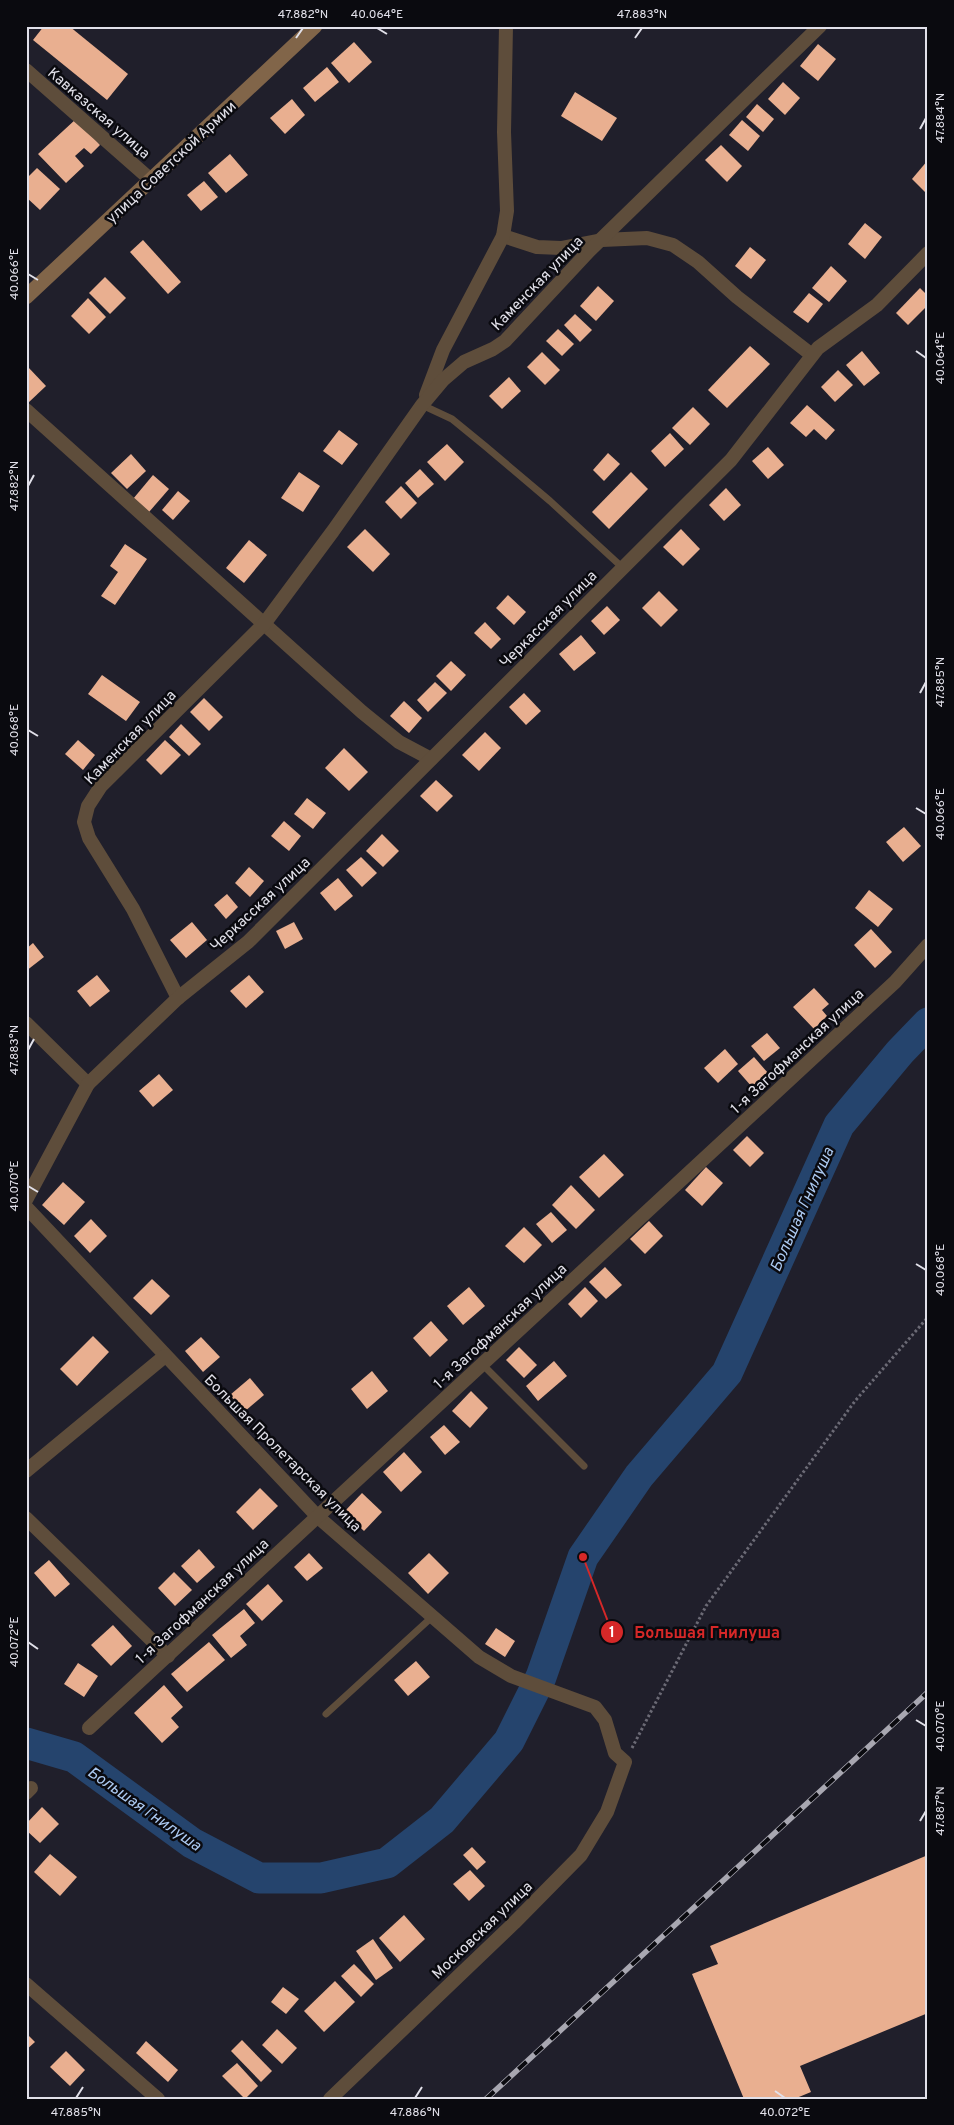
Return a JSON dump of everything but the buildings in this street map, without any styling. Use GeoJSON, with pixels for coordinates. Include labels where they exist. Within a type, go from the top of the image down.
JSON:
{"type":"FeatureCollection","features":[{"type":"Feature","properties":{"kind":"main road","name":"улица Советской Армии"},"geometry":{"type":"LineString","coordinates":[[26,297],[315,26]]}},
{"type":"Feature","properties":{"kind":"street"},"geometry":{"type":"LineString","coordinates":[[422,405],[443,350],[503,236],[507,211],[504,132],[506,26]]}},
{"type":"Feature","properties":{"kind":"street","name":"Каменская улица"},"geometry":{"type":"LineString","coordinates":[[178,998],[133,909],[89,838],[84,822],[88,806],[101,786],[264,624],[333,532],[422,405],[444,380],[464,362],[493,349],[505,341],[602,240],[820,26]]}},
{"type":"Feature","properties":{"kind":"street","name":"Кавказская улица"},"geometry":{"type":"LineString","coordinates":[[26,70],[151,180]]}},
{"type":"Feature","properties":{"kind":"street"},"geometry":{"type":"LineString","coordinates":[[503,236],[537,247],[562,248],[602,240],[647,238],[672,244],[698,262],[737,297],[812,355]]}},
{"type":"Feature","properties":{"kind":"street","name":"Черкасская улица"},"geometry":{"type":"LineString","coordinates":[[26,1200],[88,1084],[178,998],[248,942],[731,460],[818,348],[877,305],[928,252]]}},
{"type":"Feature","properties":{"kind":"street"},"geometry":{"type":"LineString","coordinates":[[26,410],[264,624],[399,742],[431,759]]}},
{"type":"Feature","properties":{"kind":"street","name":"1-я Загофманская улица"},"geometry":{"type":"LineString","coordinates":[[89,1728],[895,982],[928,944]]}},
{"type":"Feature","properties":{"kind":"street"},"geometry":{"type":"LineString","coordinates":[[26,1023],[88,1084]]}},
{"type":"Feature","properties":{"kind":"street","name":"Большая Пролетарская улица"},"geometry":{"type":"LineString","coordinates":[[26,1207],[318,1517],[479,1658],[499,1671],[595,1707],[605,1720],[615,1753],[625,1762]]}},
{"type":"Feature","properties":{"kind":"street"},"geometry":{"type":"LineString","coordinates":[[26,1471],[165,1356]]}},
{"type":"Feature","properties":{"kind":"street"},"geometry":{"type":"LineString","coordinates":[[26,1518],[168,1656]]}},
{"type":"Feature","properties":{"kind":"street","name":"Московская улица"},"geometry":{"type":"LineString","coordinates":[[330,2099],[514,1923],[581,1855],[607,1812],[625,1762]]}},
{"type":"Feature","properties":{"kind":"street"},"geometry":{"type":"LineString","coordinates":[[26,1984],[158,2099]]}},
{"type":"Feature","properties":{"kind":"lane"},"geometry":{"type":"LineString","coordinates":[[422,405],[452,419],[486,446],[623,568]]}},
{"type":"Feature","properties":{"kind":"lane"},"geometry":{"type":"LineString","coordinates":[[482,1364],[584,1466]]}},
{"type":"Feature","properties":{"kind":"lane"},"geometry":{"type":"LineString","coordinates":[[326,1714],[432,1617]]}},
{"type":"Feature","properties":{"kind":"path"},"geometry":{"type":"LineString","coordinates":[[625,1762],[706,1606],[855,1401],[928,1317]]}},
{"type":"Feature","properties":{"kind":"waterway","name":"Большая Гнилуша"},"geometry":{"type":"LineString","coordinates":[[26,1743],[74,1757],[192,1843],[259,1878],[321,1878],[387,1863],[442,1820],[509,1741],[541,1677],[583,1557],[639,1476],[727,1373],[839,1125],[900,1052],[928,1023]]}},
{"type":"Feature","properties":{"kind":"railway"},"geometry":{"type":"LineString","coordinates":[[486,2099],[928,1692]]}},
{"type":"Feature","properties":{"kind":"place","name":"Большая Гнилуша"},"geometry":{"type":"Point","coordinates":[583,1557]}}]}
